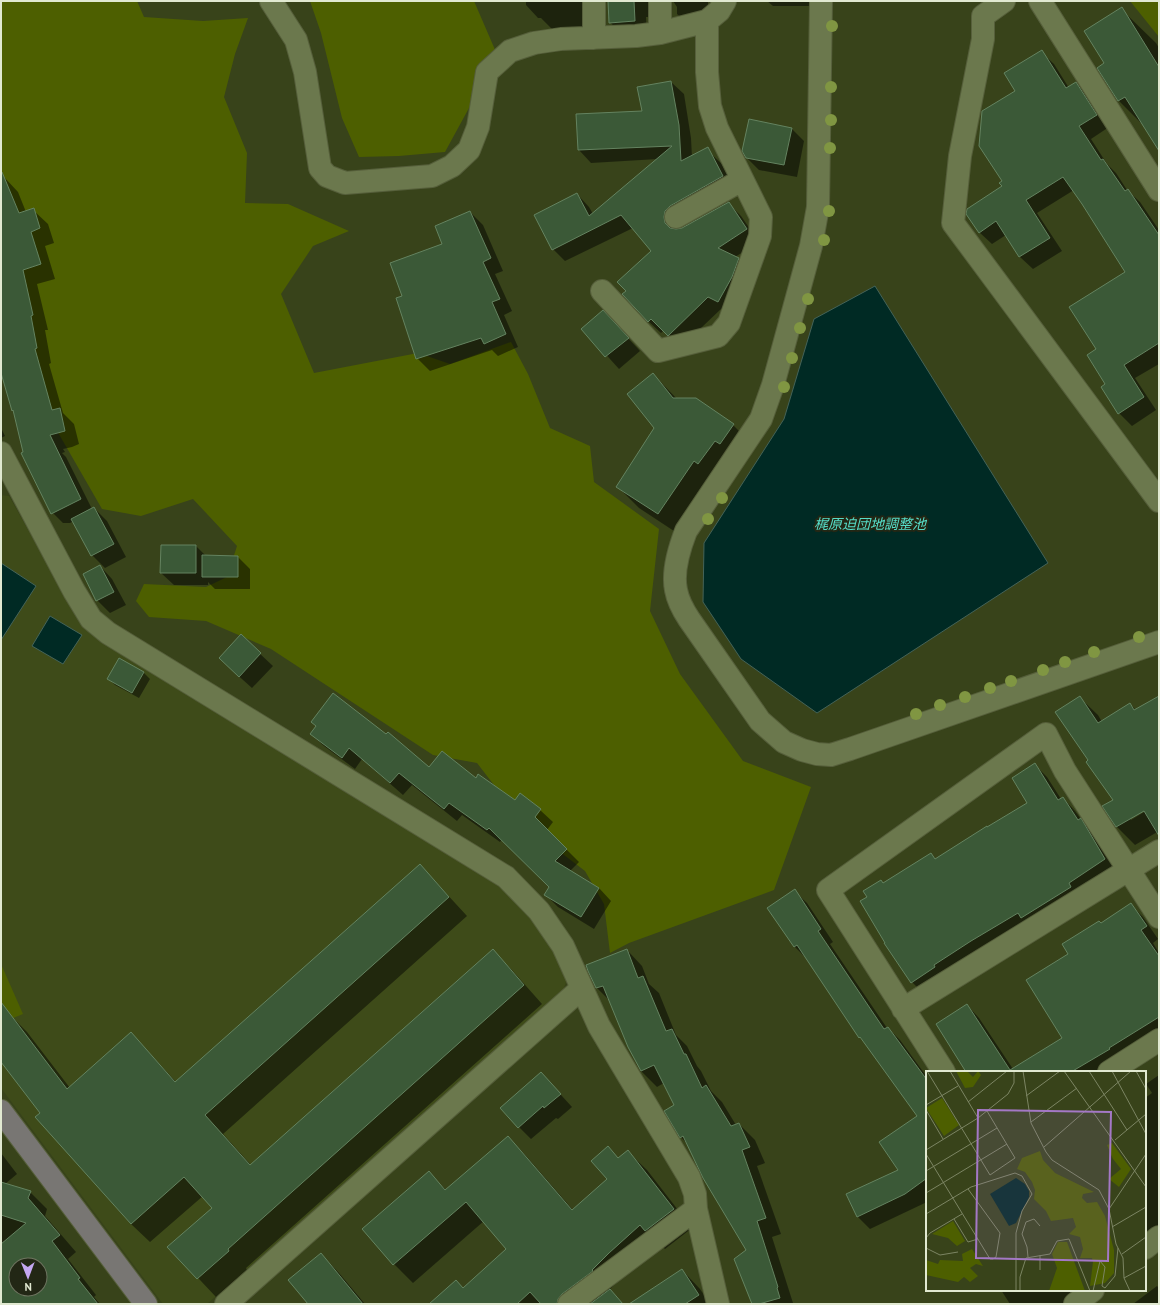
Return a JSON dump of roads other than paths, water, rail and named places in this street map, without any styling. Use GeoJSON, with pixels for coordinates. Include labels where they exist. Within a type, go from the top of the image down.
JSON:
{"type":"FeatureCollection","features":[{"type":"Feature","properties":{"kind":"street"},"geometry":{"type":"LineString","coordinates":[[271,1],[296,40],[305,72],[320,168],[327,176],[345,183],[432,176],[452,166],[469,150],[478,127],[487,72],[510,51],[534,43],[561,39],[636,36],[660,33],[707,20],[719,11],[725,1]]}},
{"type":"Feature","properties":{"kind":"street"},"geometry":{"type":"LineString","coordinates":[[594,1],[594,38]]}},
{"type":"Feature","properties":{"kind":"street"},"geometry":{"type":"LineString","coordinates":[[660,1],[660,33]]}},
{"type":"Feature","properties":{"kind":"street"},"geometry":{"type":"LineString","coordinates":[[821,1],[818,207],[811,246],[773,385],[761,419],[686,531],[679,551],[676,571],[676,589],[680,604],[689,620],[760,721],[784,742],[802,750],[817,754],[831,755],[850,750],[1159,642]]}},
{"type":"Feature","properties":{"kind":"street"},"geometry":{"type":"LineString","coordinates":[[1004,1],[983,16],[983,39],[960,156],[953,223],[1159,501]]}},
{"type":"Feature","properties":{"kind":"street"},"geometry":{"type":"LineString","coordinates":[[1040,1],[1153,167],[1159,190]]}},
{"type":"Feature","properties":{"kind":"street"},"geometry":{"type":"LineString","coordinates":[[602,291],[658,351],[718,336],[728,323],[760,236],[761,217],[717,128],[710,106],[707,72],[707,20]]}},
{"type":"Feature","properties":{"kind":"street"},"geometry":{"type":"LineString","coordinates":[[676,217],[742,180]]}},
{"type":"Feature","properties":{"kind":"street"},"geometry":{"type":"LineString","coordinates":[[1,453],[74,591],[91,619],[114,637],[506,877],[539,911],[563,946],[599,1026],[689,1177],[695,1194],[696,1209],[718,1304]]}},
{"type":"Feature","properties":{"kind":"street"},"geometry":{"type":"LineString","coordinates":[[943,1071],[828,890],[1046,734],[1066,772],[1159,917]]}},
{"type":"Feature","properties":{"kind":"street"},"geometry":{"type":"LineString","coordinates":[[903,1009],[1159,851]]}},
{"type":"Feature","properties":{"kind":"street"},"geometry":{"type":"LineString","coordinates":[[226,1304],[582,988]]}},
{"type":"Feature","properties":{"kind":"street"},"geometry":{"type":"LineString","coordinates":[[1111,1071],[1159,1040]]}},
{"type":"Feature","properties":{"kind":"street"},"geometry":{"type":"LineString","coordinates":[[1,1111],[146,1304]]}},
{"type":"Feature","properties":{"kind":"street"},"geometry":{"type":"LineString","coordinates":[[569,1304],[696,1209]]}},
{"type":"Feature","properties":{"kind":"street"},"geometry":{"type":"LineString","coordinates":[[1146,1247],[1159,1237]]}},
{"type":"Feature","properties":{"kind":"water","name":"梶原迫団地調整池"},"geometry":{"type":"Polygon","coordinates":[[[875,286],[1048,563],[817,713],[741,659],[703,602],[704,543],[784,419],[814,319],[875,286]]]}},
{"type":"Feature","properties":{"kind":"water"},"geometry":{"type":"Polygon","coordinates":[[[1,563],[36,586],[1,640],[1,563]]]}},
{"type":"Feature","properties":{"kind":"water"},"geometry":{"type":"Polygon","coordinates":[[[50,616],[82,635],[63,664],[32,646],[50,616]]]}}]}
